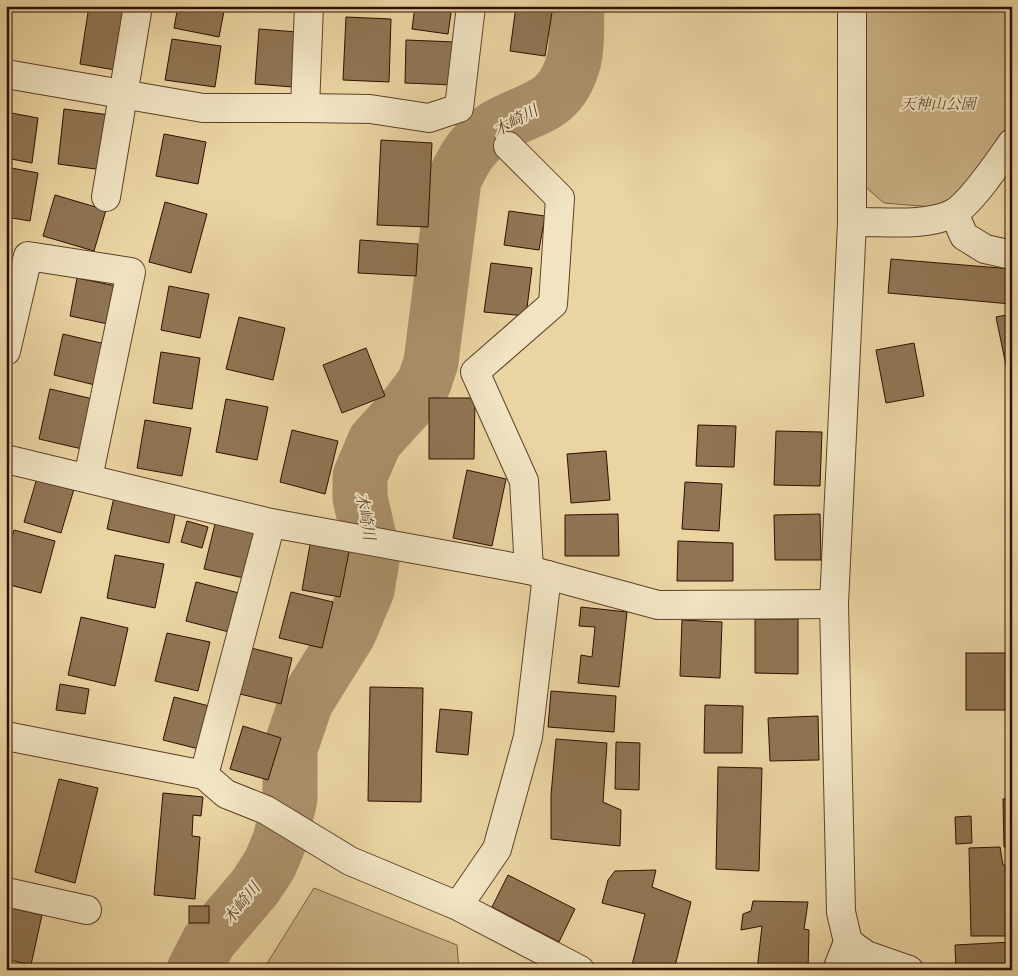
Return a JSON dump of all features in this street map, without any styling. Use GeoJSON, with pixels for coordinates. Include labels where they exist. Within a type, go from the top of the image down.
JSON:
{"type":"FeatureCollection","features":[{"type":"Feature","properties":{"kind":"street"},"geometry":{"type":"LineString","coordinates":[[106,197],[138,6]]}},
{"type":"Feature","properties":{"kind":"street"},"geometry":{"type":"LineString","coordinates":[[305,108],[309,6]]}},
{"type":"Feature","properties":{"kind":"street"},"geometry":{"type":"LineString","coordinates":[[6,74],[203,108],[370,109],[429,118],[459,108],[472,6]]}},
{"type":"Feature","properties":{"kind":"street"},"geometry":{"type":"LineString","coordinates":[[837,970],[848,942],[841,912],[834,604],[852,222],[852,6]]}},
{"type":"Feature","properties":{"kind":"street"},"geometry":{"type":"LineString","coordinates":[[852,222],[928,220],[954,213],[982,185],[1012,143]]}},
{"type":"Feature","properties":{"kind":"street"},"geometry":{"type":"LineString","coordinates":[[458,906],[497,850],[526,747],[538,573],[524,481],[475,372],[553,304],[560,198],[508,146]]}},
{"type":"Feature","properties":{"kind":"street"},"geometry":{"type":"LineString","coordinates":[[954,213],[964,236],[985,249],[1012,255]]}},
{"type":"Feature","properties":{"kind":"street"},"geometry":{"type":"LineString","coordinates":[[6,351],[28,256],[130,272],[88,478]]}},
{"type":"Feature","properties":{"kind":"street"},"geometry":{"type":"LineString","coordinates":[[6,459],[271,523],[538,573],[658,605],[834,604]]}},
{"type":"Feature","properties":{"kind":"street"},"geometry":{"type":"LineString","coordinates":[[204,775],[271,523]]}},
{"type":"Feature","properties":{"kind":"street"},"geometry":{"type":"LineString","coordinates":[[6,736],[204,775],[226,794],[266,810],[350,861],[458,906],[580,970]]}},
{"type":"Feature","properties":{"kind":"street"},"geometry":{"type":"LineString","coordinates":[[6,892],[87,910]]}},
{"type":"Feature","properties":{"kind":"street"},"geometry":{"type":"LineString","coordinates":[[848,942],[866,955],[909,970]]}},
{"type":"Feature","properties":{"kind":"green space","name":"天神山公園"},"geometry":{"type":"Polygon","coordinates":[[[866,6],[1012,6],[1012,126],[960,197],[933,207],[884,203],[862,184],[866,6]]]}},
{"type":"Feature","properties":{"kind":"green space"},"geometry":{"type":"Polygon","coordinates":[[[314,888],[457,945],[459,970],[263,970],[314,888]]]}},
{"type":"Feature","properties":{"kind":"building"},"geometry":{"type":"Polygon","coordinates":[[[89,6],[132,10],[121,71],[80,64],[89,6]]]}},
{"type":"Feature","properties":{"kind":"building"},"geometry":{"type":"Polygon","coordinates":[[[178,6],[225,6],[219,37],[174,28],[178,6]]]}},
{"type":"Feature","properties":{"kind":"building"},"geometry":{"type":"Polygon","coordinates":[[[242,6],[293,6],[293,12],[242,9],[242,6]]]}},
{"type":"Feature","properties":{"kind":"building"},"geometry":{"type":"Polygon","coordinates":[[[415,6],[452,6],[448,34],[412,29],[415,6]]]}},
{"type":"Feature","properties":{"kind":"building"},"geometry":{"type":"Polygon","coordinates":[[[516,6],[553,6],[545,56],[510,51],[516,6]]]}},
{"type":"Feature","properties":{"kind":"building"},"geometry":{"type":"Polygon","coordinates":[[[346,17],[391,19],[389,82],[343,80],[346,17]]]}},
{"type":"Feature","properties":{"kind":"building"},"geometry":{"type":"Polygon","coordinates":[[[259,29],[297,32],[293,87],[255,84],[259,29]]]}},
{"type":"Feature","properties":{"kind":"building"},"geometry":{"type":"Polygon","coordinates":[[[172,39],[221,46],[215,87],[165,80],[172,39]]]}},
{"type":"Feature","properties":{"kind":"building"},"geometry":{"type":"Polygon","coordinates":[[[406,40],[456,42],[453,85],[405,83],[406,40]]]}},
{"type":"Feature","properties":{"kind":"building"},"geometry":{"type":"Polygon","coordinates":[[[64,109],[110,115],[103,170],[58,164],[64,109]]]}},
{"type":"Feature","properties":{"kind":"building"},"geometry":{"type":"Polygon","coordinates":[[[6,112],[38,118],[32,163],[6,158],[6,112]]]}},
{"type":"Feature","properties":{"kind":"building"},"geometry":{"type":"Polygon","coordinates":[[[164,134],[206,142],[198,184],[156,176],[164,134]]]}},
{"type":"Feature","properties":{"kind":"building"},"geometry":{"type":"Polygon","coordinates":[[[381,140],[432,143],[428,227],[377,225],[381,140]]]}},
{"type":"Feature","properties":{"kind":"building"},"geometry":{"type":"Polygon","coordinates":[[[6,167],[38,173],[30,221],[6,217],[6,167]]]}},
{"type":"Feature","properties":{"kind":"building"},"geometry":{"type":"Polygon","coordinates":[[[55,195],[106,210],[94,251],[43,236],[55,195]]]}},
{"type":"Feature","properties":{"kind":"building"},"geometry":{"type":"Polygon","coordinates":[[[165,202],[207,214],[191,273],[149,262],[165,202]]]}},
{"type":"Feature","properties":{"kind":"building"},"geometry":{"type":"Polygon","coordinates":[[[509,211],[545,216],[539,250],[504,245],[509,211]]]}},
{"type":"Feature","properties":{"kind":"building"},"geometry":{"type":"Polygon","coordinates":[[[360,240],[418,244],[416,276],[358,273],[360,240]]]}},
{"type":"Feature","properties":{"kind":"building"},"geometry":{"type":"Polygon","coordinates":[[[891,259],[1012,269],[1011,304],[888,293],[891,259]]]}},
{"type":"Feature","properties":{"kind":"building"},"geometry":{"type":"Polygon","coordinates":[[[491,263],[532,268],[526,316],[484,312],[491,263]]]}},
{"type":"Feature","properties":{"kind":"building"},"geometry":{"type":"Polygon","coordinates":[[[77,278],[116,286],[108,324],[70,316],[77,278]]]}},
{"type":"Feature","properties":{"kind":"building"},"geometry":{"type":"Polygon","coordinates":[[[169,286],[209,294],[200,338],[161,330],[169,286]]]}},
{"type":"Feature","properties":{"kind":"building"},"geometry":{"type":"Polygon","coordinates":[[[1012,314],[1012,374],[1008,375],[996,317],[1012,314]]]}},
{"type":"Feature","properties":{"kind":"building"},"geometry":{"type":"Polygon","coordinates":[[[239,317],[285,328],[273,380],[226,369],[239,317]]]}},
{"type":"Feature","properties":{"kind":"building"},"geometry":{"type":"Polygon","coordinates":[[[63,334],[105,344],[95,385],[54,375],[63,334]]]}},
{"type":"Feature","properties":{"kind":"building"},"geometry":{"type":"Polygon","coordinates":[[[914,343],[924,396],[886,403],[876,350],[914,343]]]}},
{"type":"Feature","properties":{"kind":"building"},"geometry":{"type":"Polygon","coordinates":[[[366,348],[385,396],[342,413],[323,365],[366,348]]]}},
{"type":"Feature","properties":{"kind":"building"},"geometry":{"type":"Polygon","coordinates":[[[161,352],[200,358],[192,409],[153,403],[161,352]]]}},
{"type":"Feature","properties":{"kind":"building"},"geometry":{"type":"Polygon","coordinates":[[[50,389],[93,399],[82,449],[39,439],[50,389]]]}},
{"type":"Feature","properties":{"kind":"building"},"geometry":{"type":"Polygon","coordinates":[[[429,398],[475,398],[474,459],[429,459],[429,398]]]}},
{"type":"Feature","properties":{"kind":"building"},"geometry":{"type":"Polygon","coordinates":[[[226,399],[268,407],[257,460],[216,452],[226,399]]]}},
{"type":"Feature","properties":{"kind":"building"},"geometry":{"type":"Polygon","coordinates":[[[145,420],[191,428],[182,476],[137,468],[145,420]]]}},
{"type":"Feature","properties":{"kind":"building"},"geometry":{"type":"Polygon","coordinates":[[[698,425],[736,426],[734,467],[696,466],[698,425]]]}},
{"type":"Feature","properties":{"kind":"building"},"geometry":{"type":"Polygon","coordinates":[[[292,430],[338,441],[325,494],[280,482],[292,430]]]}},
{"type":"Feature","properties":{"kind":"building"},"geometry":{"type":"Polygon","coordinates":[[[776,431],[822,432],[820,486],[774,485],[776,431]]]}},
{"type":"Feature","properties":{"kind":"building"},"geometry":{"type":"Polygon","coordinates":[[[606,451],[610,500],[571,503],[567,454],[606,451]]]}},
{"type":"Feature","properties":{"kind":"building"},"geometry":{"type":"Polygon","coordinates":[[[467,470],[506,479],[492,546],[453,538],[467,470]]]}},
{"type":"Feature","properties":{"kind":"building"},"geometry":{"type":"Polygon","coordinates":[[[37,478],[74,489],[61,533],[24,522],[37,478]]]}},
{"type":"Feature","properties":{"kind":"building"},"geometry":{"type":"Polygon","coordinates":[[[685,482],[722,484],[719,531],[682,529],[685,482]]]}},
{"type":"Feature","properties":{"kind":"building"},"geometry":{"type":"Polygon","coordinates":[[[114,497],[176,510],[169,543],[107,529],[114,497]]]}},
{"type":"Feature","properties":{"kind":"building"},"geometry":{"type":"Polygon","coordinates":[[[618,514],[619,556],[565,556],[565,515],[618,514]]]}},
{"type":"Feature","properties":{"kind":"building"},"geometry":{"type":"Polygon","coordinates":[[[820,514],[821,560],[775,560],[774,515],[820,514]]]}},
{"type":"Feature","properties":{"kind":"building"},"geometry":{"type":"Polygon","coordinates":[[[187,521],[208,527],[202,548],[181,542],[187,521]]]}},
{"type":"Feature","properties":{"kind":"building"},"geometry":{"type":"Polygon","coordinates":[[[215,524],[254,533],[244,578],[204,569],[215,524]]]}},
{"type":"Feature","properties":{"kind":"building"},"geometry":{"type":"Polygon","coordinates":[[[14,530],[55,541],[41,593],[6,584],[6,560],[14,530]]]}},
{"type":"Feature","properties":{"kind":"building"},"geometry":{"type":"Polygon","coordinates":[[[311,539],[350,547],[340,597],[302,590],[311,539]]]}},
{"type":"Feature","properties":{"kind":"building"},"geometry":{"type":"Polygon","coordinates":[[[678,541],[733,543],[733,581],[677,581],[678,541]]]}},
{"type":"Feature","properties":{"kind":"building"},"geometry":{"type":"Polygon","coordinates":[[[115,555],[164,564],[155,608],[107,598],[115,555]]]}},
{"type":"Feature","properties":{"kind":"building"},"geometry":{"type":"Polygon","coordinates":[[[196,582],[239,593],[229,632],[186,621],[196,582]]]}},
{"type":"Feature","properties":{"kind":"building"},"geometry":{"type":"Polygon","coordinates":[[[291,592],[333,602],[322,648],[279,638],[291,592]]]}},
{"type":"Feature","properties":{"kind":"building"},"geometry":{"type":"Polygon","coordinates":[[[581,607],[627,612],[619,687],[578,683],[581,655],[592,657],[595,627],[579,626],[581,607]]]}},
{"type":"Feature","properties":{"kind":"building"},"geometry":{"type":"Polygon","coordinates":[[[81,617],[128,628],[115,686],[68,675],[81,617]]]}},
{"type":"Feature","properties":{"kind":"building"},"geometry":{"type":"Polygon","coordinates":[[[755,619],[798,619],[798,674],[755,673],[755,619]]]}},
{"type":"Feature","properties":{"kind":"building"},"geometry":{"type":"Polygon","coordinates":[[[682,620],[722,622],[720,678],[680,676],[682,620]]]}},
{"type":"Feature","properties":{"kind":"building"},"geometry":{"type":"Polygon","coordinates":[[[167,633],[210,642],[198,691],[155,681],[167,633]]]}},
{"type":"Feature","properties":{"kind":"building"},"geometry":{"type":"Polygon","coordinates":[[[251,648],[292,658],[281,704],[240,694],[251,648]]]}},
{"type":"Feature","properties":{"kind":"building"},"geometry":{"type":"Polygon","coordinates":[[[966,653],[1012,653],[1012,710],[966,710],[966,653]]]}},
{"type":"Feature","properties":{"kind":"building"},"geometry":{"type":"Polygon","coordinates":[[[60,684],[89,689],[85,714],[56,710],[60,684]]]}},
{"type":"Feature","properties":{"kind":"building"},"geometry":{"type":"Polygon","coordinates":[[[370,687],[423,688],[421,802],[368,801],[370,687]]]}},
{"type":"Feature","properties":{"kind":"building"},"geometry":{"type":"Polygon","coordinates":[[[551,691],[616,696],[614,732],[548,727],[551,691]]]}},
{"type":"Feature","properties":{"kind":"building"},"geometry":{"type":"Polygon","coordinates":[[[174,697],[213,707],[203,750],[163,740],[174,697]]]}},
{"type":"Feature","properties":{"kind":"building"},"geometry":{"type":"Polygon","coordinates":[[[705,705],[743,706],[742,753],[704,753],[705,705]]]}},
{"type":"Feature","properties":{"kind":"building"},"geometry":{"type":"Polygon","coordinates":[[[440,709],[472,712],[468,755],[436,752],[440,709]]]}},
{"type":"Feature","properties":{"kind":"building"},"geometry":{"type":"Polygon","coordinates":[[[818,716],[819,760],[770,761],[768,718],[818,716]]]}},
{"type":"Feature","properties":{"kind":"building"},"geometry":{"type":"Polygon","coordinates":[[[243,726],[281,738],[268,780],[230,769],[243,726]]]}},
{"type":"Feature","properties":{"kind":"building"},"geometry":{"type":"Polygon","coordinates":[[[556,739],[607,743],[603,802],[621,810],[620,846],[551,839],[551,795],[556,739]]]}},
{"type":"Feature","properties":{"kind":"building"},"geometry":{"type":"Polygon","coordinates":[[[616,742],[640,743],[639,790],[615,789],[616,742]]]}},
{"type":"Feature","properties":{"kind":"building"},"geometry":{"type":"Polygon","coordinates":[[[718,767],[762,768],[759,871],[716,869],[718,767]]]}},
{"type":"Feature","properties":{"kind":"building"},"geometry":{"type":"Polygon","coordinates":[[[59,779],[98,788],[75,883],[35,872],[59,779]]]}},
{"type":"Feature","properties":{"kind":"building"},"geometry":{"type":"Polygon","coordinates":[[[163,793],[203,797],[201,816],[193,815],[192,836],[200,837],[195,899],[154,895],[163,793]]]}},
{"type":"Feature","properties":{"kind":"building"},"geometry":{"type":"Polygon","coordinates":[[[1003,799],[1012,799],[1012,847],[1004,847],[1003,799]]]}},
{"type":"Feature","properties":{"kind":"building"},"geometry":{"type":"Polygon","coordinates":[[[971,816],[972,843],[956,844],[955,817],[971,816]]]}},
{"type":"Feature","properties":{"kind":"building"},"geometry":{"type":"Polygon","coordinates":[[[1000,847],[1003,865],[1012,866],[1012,936],[971,936],[969,848],[1000,847]]]}},
{"type":"Feature","properties":{"kind":"building"},"geometry":{"type":"Polygon","coordinates":[[[656,870],[652,887],[691,902],[674,970],[640,970],[641,967],[632,965],[645,914],[602,903],[608,880],[615,871],[656,870]]]}},
{"type":"Feature","properties":{"kind":"building"},"geometry":{"type":"Polygon","coordinates":[[[508,875],[575,909],[559,942],[492,907],[508,875]]]}},
{"type":"Feature","properties":{"kind":"building"},"geometry":{"type":"Polygon","coordinates":[[[753,901],[808,902],[804,929],[809,930],[808,970],[757,970],[762,926],[741,930],[743,914],[751,911],[753,901]]]}},
{"type":"Feature","properties":{"kind":"building"},"geometry":{"type":"Polygon","coordinates":[[[189,906],[209,906],[209,923],[189,923],[189,906]]]}},
{"type":"Feature","properties":{"kind":"building"},"geometry":{"type":"Polygon","coordinates":[[[6,907],[42,915],[31,965],[6,959],[6,907]]]}},
{"type":"Feature","properties":{"kind":"building"},"geometry":{"type":"Polygon","coordinates":[[[1012,942],[1012,970],[956,970],[955,945],[1012,942]]]}},
{"type":"Feature","properties":{"kind":"waterway","name":"木崎川"},"geometry":{"type":"LineString","coordinates":[[194,970],[209,941],[255,887],[270,864],[280,840],[290,799],[290,749],[306,702],[349,633],[367,590],[373,554],[360,498],[360,476],[375,441],[406,407],[424,383],[431,362],[454,180],[466,157],[488,132],[544,104],[561,89],[574,60],[577,6]]}}]}
